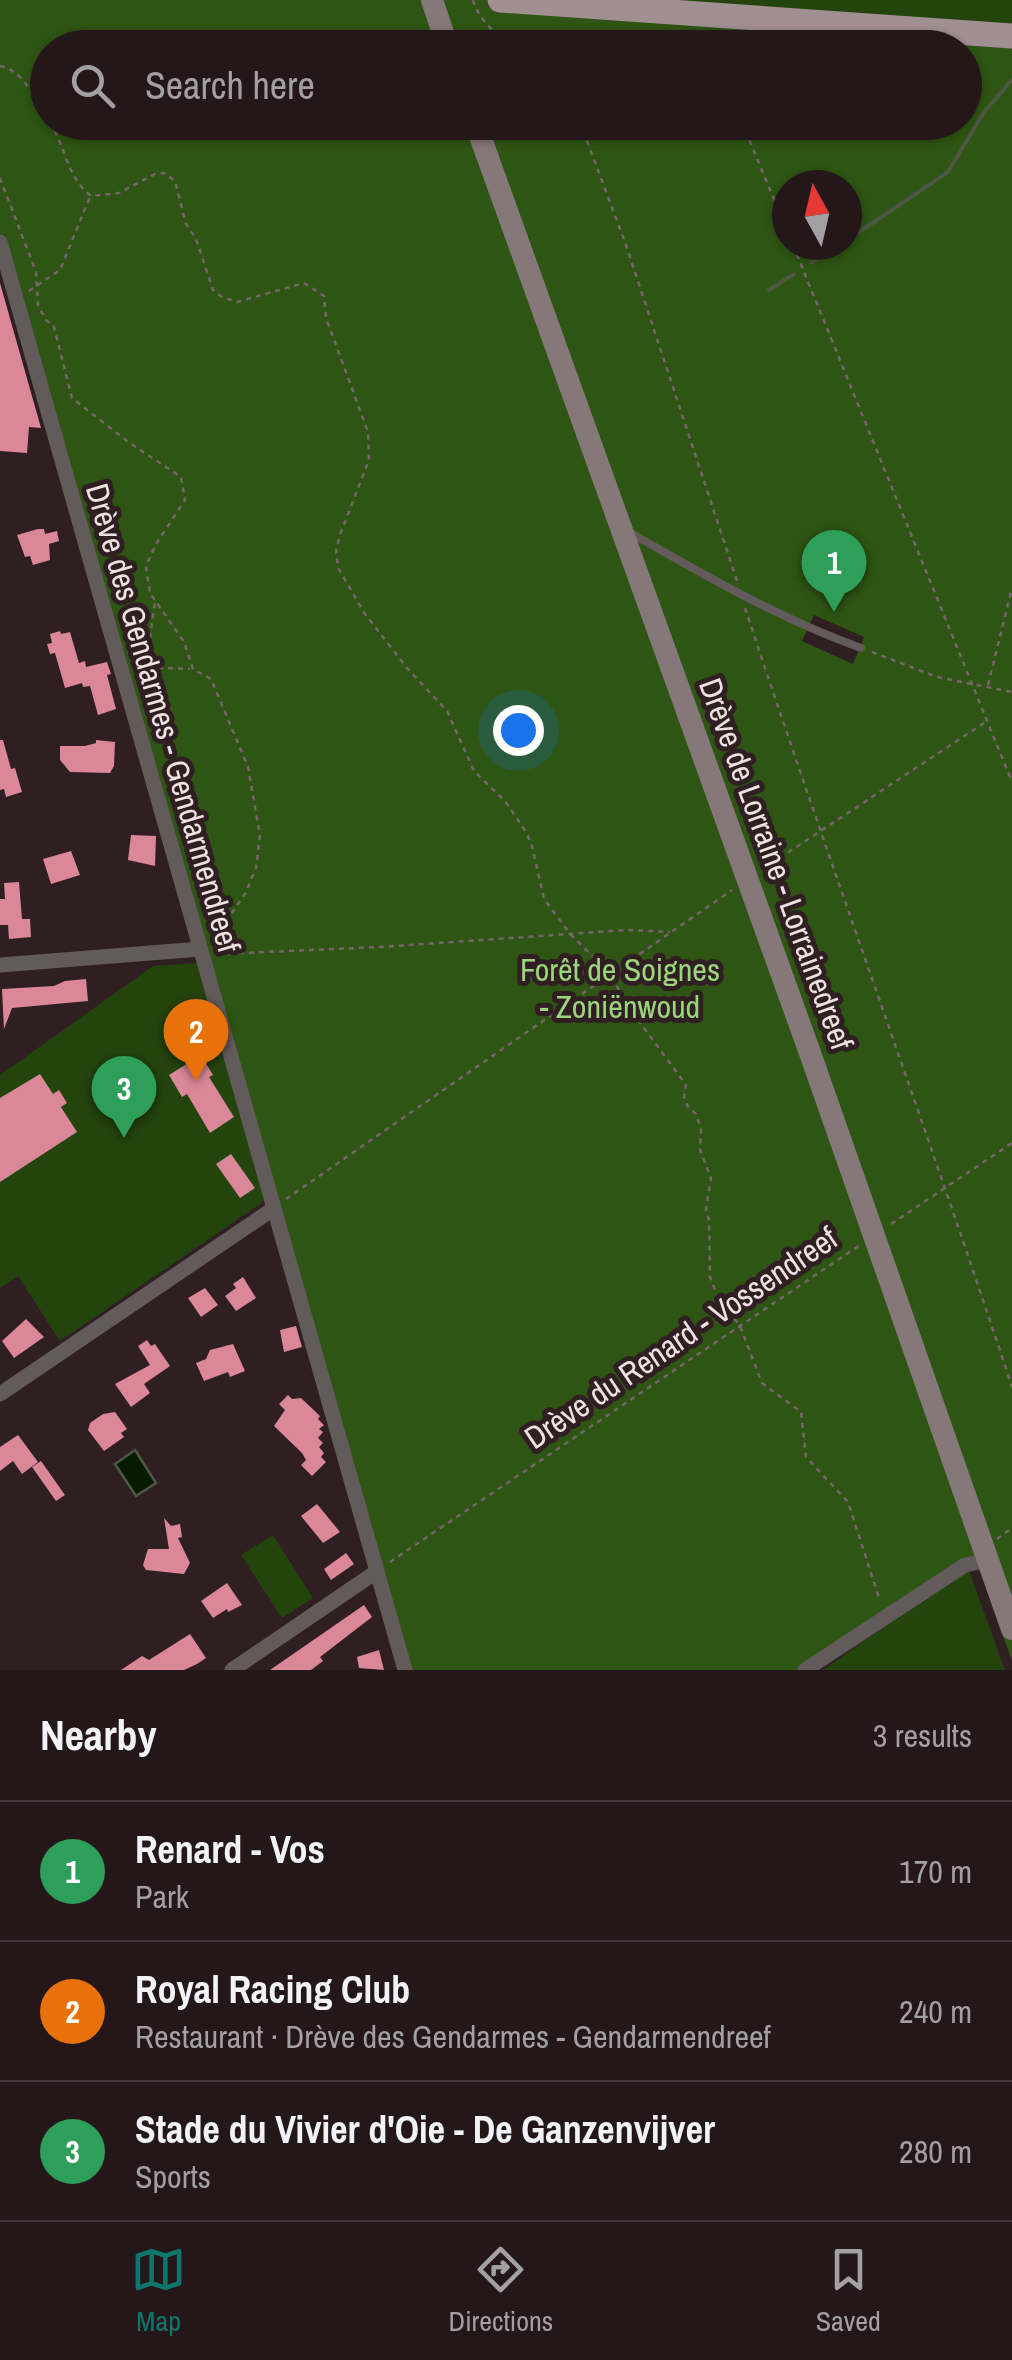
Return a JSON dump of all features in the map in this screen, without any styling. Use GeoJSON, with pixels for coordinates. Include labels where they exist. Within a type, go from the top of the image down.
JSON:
{"type":"FeatureCollection","features":[{"type":"Feature","properties":{"kind":"main road"},"geometry":{"type":"LineString","coordinates":[[432,0],[442,30]]}},
{"type":"Feature","properties":{"kind":"main road"},"geometry":{"type":"LineString","coordinates":[[500,0],[927,30]]}},
{"type":"Feature","properties":{"kind":"main road"},"geometry":{"type":"LineString","coordinates":[[982,34],[1012,36]]}},
{"type":"Feature","properties":{"kind":"main road","name":"Drève de Lorraine - Lorrainedreef"},"geometry":{"type":"LineString","coordinates":[[481,140],[1012,1629]]}},
{"type":"Feature","properties":{"kind":"street","name":"Drève des Gendarmes - Gendarmendreef"},"geometry":{"type":"LineString","coordinates":[[0,242],[405,1670]]}},
{"type":"Feature","properties":{"kind":"street"},"geometry":{"type":"LineString","coordinates":[[0,964],[201,952]]}},
{"type":"Feature","properties":{"kind":"street"},"geometry":{"type":"LineString","coordinates":[[0,1394],[273,1209]]}},
{"type":"Feature","properties":{"kind":"street"},"geometry":{"type":"LineString","coordinates":[[805,1670],[966,1565],[988,1560]]}},
{"type":"Feature","properties":{"kind":"street"},"geometry":{"type":"LineString","coordinates":[[232,1670],[376,1572]]}},
{"type":"Feature","properties":{"kind":"lane"},"geometry":{"type":"LineString","coordinates":[[621,527],[741,594],[861,648]]}},
{"type":"Feature","properties":{"kind":"path"},"geometry":{"type":"LineString","coordinates":[[473,0],[493,30]]}},
{"type":"Feature","properties":{"kind":"path"},"geometry":{"type":"LineString","coordinates":[[0,66],[9,68],[30,92]]}},
{"type":"Feature","properties":{"kind":"path"},"geometry":{"type":"LineString","coordinates":[[59,140],[69,172],[91,196],[119,193],[164,173],[175,181],[186,224],[213,290],[222,297],[237,302],[304,283],[324,296],[326,318],[368,432],[369,460],[340,532],[338,568],[365,614],[406,668],[447,711],[474,771],[506,801],[526,832],[544,899],[570,934],[610,974],[625,1002],[686,1085],[684,1098],[701,1128],[700,1150],[711,1178],[706,1210],[710,1277],[717,1296],[740,1326],[762,1383],[800,1412],[806,1457],[848,1502],[884,1616]]}},
{"type":"Feature","properties":{"kind":"path"},"geometry":{"type":"LineString","coordinates":[[587,140],[626,245],[819,832],[946,1186],[1012,1387]]}},
{"type":"Feature","properties":{"kind":"path"},"geometry":{"type":"LineString","coordinates":[[749,140],[772,195]]}},
{"type":"Feature","properties":{"kind":"path"},"geometry":{"type":"LineString","coordinates":[[0,178],[36,272],[38,304],[54,327],[72,398],[180,477],[185,500],[146,566],[150,593],[184,642],[193,669]]}},
{"type":"Feature","properties":{"kind":"path"},"geometry":{"type":"LineString","coordinates":[[29,291],[60,270],[91,196]]}},
{"type":"Feature","properties":{"kind":"path"},"geometry":{"type":"LineString","coordinates":[[799,260],[1012,782]]}},
{"type":"Feature","properties":{"kind":"path"},"geometry":{"type":"LineString","coordinates":[[988,686],[1012,588]]}},
{"type":"Feature","properties":{"kind":"path"},"geometry":{"type":"LineString","coordinates":[[146,667],[155,602]]}},
{"type":"Feature","properties":{"kind":"path"},"geometry":{"type":"LineString","coordinates":[[861,648],[937,677],[1012,692]]}},
{"type":"Feature","properties":{"kind":"path"},"geometry":{"type":"LineString","coordinates":[[122,681],[146,667],[193,669],[211,679],[248,768],[260,835],[256,868],[229,917],[226,940],[217,954],[628,930],[670,932]]}},
{"type":"Feature","properties":{"kind":"path"},"geometry":{"type":"LineString","coordinates":[[273,1209],[746,880],[986,722]]}},
{"type":"Feature","properties":{"kind":"path","name":"Drève du Renard - Vossendreef"},"geometry":{"type":"LineString","coordinates":[[376,1572],[1012,1142]]}},
{"type":"Feature","properties":{"kind":"green space","name":"Forêt de Soignes - Zoniënwoud"},"geometry":{"type":"Polygon","coordinates":[[[0,0],[557,0],[971,30],[30,30],[30,140],[982,140],[982,31],[1012,33],[1012,1661],[975,1558],[804,1670],[407,1670],[0,234],[0,0]],[[814,615],[802,641],[853,664],[864,637],[814,615]]]}},
{"type":"Feature","properties":{"kind":"green space"},"geometry":{"type":"Polygon","coordinates":[[[557,0],[1012,0],[1012,33],[557,0]]]}},
{"type":"Feature","properties":{"kind":"green space"},"geometry":{"type":"Polygon","coordinates":[[[199,963],[266,1200],[60,1341],[18,1276],[0,1288],[0,1075],[153,966],[199,963]]]}},
{"type":"Feature","properties":{"kind":"green space"},"geometry":{"type":"Polygon","coordinates":[[[273,1535],[313,1598],[282,1618],[241,1555],[273,1535]]]}},
{"type":"Feature","properties":{"kind":"green space"},"geometry":{"type":"Polygon","coordinates":[[[968,1568],[1005,1670],[823,1670],[968,1568]]]}},
{"type":"Feature","properties":{"kind":"shaded area"},"geometry":{"type":"Polygon","coordinates":[[[135,1450],[156,1483],[136,1496],[115,1464],[135,1450]]]}},
{"type":"Feature","properties":{"kind":"building"},"geometry":{"type":"Polygon","coordinates":[[[0,283],[41,428],[29,427],[27,453],[0,451],[0,283]]]}},
{"type":"Feature","properties":{"kind":"building"},"geometry":{"type":"Polygon","coordinates":[[[44,529],[45,534],[57,531],[59,541],[49,544],[50,560],[33,565],[30,556],[25,557],[17,535],[44,529]]]}},
{"type":"Feature","properties":{"kind":"building"},"geometry":{"type":"Polygon","coordinates":[[[70,632],[79,663],[85,661],[86,667],[107,662],[116,709],[98,715],[90,686],[83,687],[82,683],[65,688],[55,653],[50,654],[47,644],[52,643],[50,634],[70,632]]]}},
{"type":"Feature","properties":{"kind":"building"},"geometry":{"type":"Polygon","coordinates":[[[0,740],[22,792],[6,797],[4,789],[0,790],[0,740]]]}},
{"type":"Feature","properties":{"kind":"building"},"geometry":{"type":"Polygon","coordinates":[[[96,740],[115,742],[110,773],[70,772],[60,760],[60,746],[85,746],[96,740]]]}},
{"type":"Feature","properties":{"kind":"building"},"geometry":{"type":"Polygon","coordinates":[[[131,835],[156,836],[155,866],[128,860],[131,835]]]}},
{"type":"Feature","properties":{"kind":"building"},"geometry":{"type":"Polygon","coordinates":[[[71,851],[80,875],[51,884],[43,859],[71,851]]]}},
{"type":"Feature","properties":{"kind":"building"},"geometry":{"type":"Polygon","coordinates":[[[19,882],[22,919],[30,919],[31,937],[9,939],[8,925],[0,925],[0,899],[5,899],[4,883],[19,882]]]}},
{"type":"Feature","properties":{"kind":"building"},"geometry":{"type":"Polygon","coordinates":[[[86,979],[88,1001],[12,1008],[4,1029],[2,989],[54,986],[86,979]]]}},
{"type":"Feature","properties":{"kind":"building"},"geometry":{"type":"Polygon","coordinates":[[[201,1055],[213,1075],[209,1077],[234,1117],[210,1133],[187,1094],[182,1097],[169,1075],[201,1055]]]}},
{"type":"Feature","properties":{"kind":"building"},"geometry":{"type":"Polygon","coordinates":[[[40,1074],[53,1094],[59,1090],[67,1103],[61,1107],[77,1132],[0,1182],[0,1098],[40,1074]]]}},
{"type":"Feature","properties":{"kind":"building"},"geometry":{"type":"Polygon","coordinates":[[[231,1154],[255,1188],[240,1198],[216,1164],[231,1154]]]}},
{"type":"Feature","properties":{"kind":"building"},"geometry":{"type":"Polygon","coordinates":[[[243,1277],[256,1298],[236,1311],[225,1296],[243,1277]]]}},
{"type":"Feature","properties":{"kind":"building"},"geometry":{"type":"Polygon","coordinates":[[[205,1288],[218,1305],[201,1317],[188,1298],[205,1288]]]}},
{"type":"Feature","properties":{"kind":"building"},"geometry":{"type":"Polygon","coordinates":[[[26,1319],[44,1337],[14,1358],[2,1341],[26,1319]]]}},
{"type":"Feature","properties":{"kind":"building"},"geometry":{"type":"Polygon","coordinates":[[[296,1326],[302,1347],[284,1352],[280,1330],[296,1326]]]}},
{"type":"Feature","properties":{"kind":"building"},"geometry":{"type":"Polygon","coordinates":[[[147,1340],[151,1346],[155,1344],[170,1366],[144,1384],[150,1393],[131,1407],[115,1384],[150,1365],[138,1346],[147,1340]]]}},
{"type":"Feature","properties":{"kind":"building"},"geometry":{"type":"Polygon","coordinates":[[[233,1344],[245,1371],[230,1377],[228,1372],[204,1381],[196,1363],[206,1359],[210,1350],[233,1344]]]}},
{"type":"Feature","properties":{"kind":"building"},"geometry":{"type":"Polygon","coordinates":[[[288,1395],[301,1398],[324,1425],[318,1438],[323,1443],[319,1447],[324,1453],[321,1457],[326,1462],[312,1476],[301,1465],[306,1460],[302,1453],[274,1426],[285,1410],[279,1404],[288,1395]]]}},
{"type":"Feature","properties":{"kind":"building"},"geometry":{"type":"Polygon","coordinates":[[[115,1412],[127,1429],[121,1433],[124,1437],[104,1451],[88,1430],[90,1423],[103,1414],[115,1412]]]}},
{"type":"Feature","properties":{"kind":"building"},"geometry":{"type":"Polygon","coordinates":[[[18,1435],[38,1462],[22,1474],[13,1461],[0,1471],[0,1447],[18,1435]]]}},
{"type":"Feature","properties":{"kind":"building"},"geometry":{"type":"Polygon","coordinates":[[[41,1461],[65,1495],[56,1501],[32,1467],[41,1461]]]}},
{"type":"Feature","properties":{"kind":"building"},"geometry":{"type":"Polygon","coordinates":[[[317,1504],[340,1532],[323,1543],[301,1516],[317,1504]]]}},
{"type":"Feature","properties":{"kind":"building"},"geometry":{"type":"Polygon","coordinates":[[[164,1518],[171,1526],[180,1524],[182,1537],[178,1538],[190,1563],[184,1574],[146,1570],[143,1565],[148,1549],[169,1549],[164,1518]]]}},
{"type":"Feature","properties":{"kind":"building"},"geometry":{"type":"Polygon","coordinates":[[[346,1553],[354,1564],[331,1580],[324,1569],[346,1553]]]}},
{"type":"Feature","properties":{"kind":"building"},"geometry":{"type":"Polygon","coordinates":[[[227,1583],[242,1605],[213,1618],[201,1601],[227,1583]]]}},
{"type":"Feature","properties":{"kind":"building"},"geometry":{"type":"Polygon","coordinates":[[[364,1605],[372,1617],[320,1657],[323,1661],[311,1670],[270,1670],[364,1605]]]}},
{"type":"Feature","properties":{"kind":"building"},"geometry":{"type":"Polygon","coordinates":[[[190,1634],[206,1658],[197,1664],[184,1670],[121,1670],[142,1656],[149,1660],[190,1634]]]}},
{"type":"Feature","properties":{"kind":"building"},"geometry":{"type":"Polygon","coordinates":[[[379,1650],[384,1670],[359,1668],[357,1657],[379,1650]]]}},
{"type":"Feature","properties":{"kind":"waterway"},"geometry":{"type":"LineString","coordinates":[[982,115],[1012,80]]}},
{"type":"Feature","properties":{"kind":"waterway"},"geometry":{"type":"LineString","coordinates":[[862,230],[948,172],[967,140]]}},
{"type":"Feature","properties":{"kind":"waterway"},"geometry":{"type":"LineString","coordinates":[[811,263],[816,260]]}},
{"type":"Feature","properties":{"kind":"waterway"},"geometry":{"type":"LineString","coordinates":[[769,290],[794,274]]}},
{"type":"Feature","properties":{"kind":"place","name":"Renard - Vos"},"geometry":{"type":"Point","coordinates":[834,612]}},
{"type":"Feature","properties":{"kind":"place","name":"Royal Racing Club"},"geometry":{"type":"Point","coordinates":[196,1081]}},
{"type":"Feature","properties":{"kind":"place","name":"Stade du Vivier d'Oie - De Ganzenvijver"},"geometry":{"type":"Point","coordinates":[124,1138]}}]}
